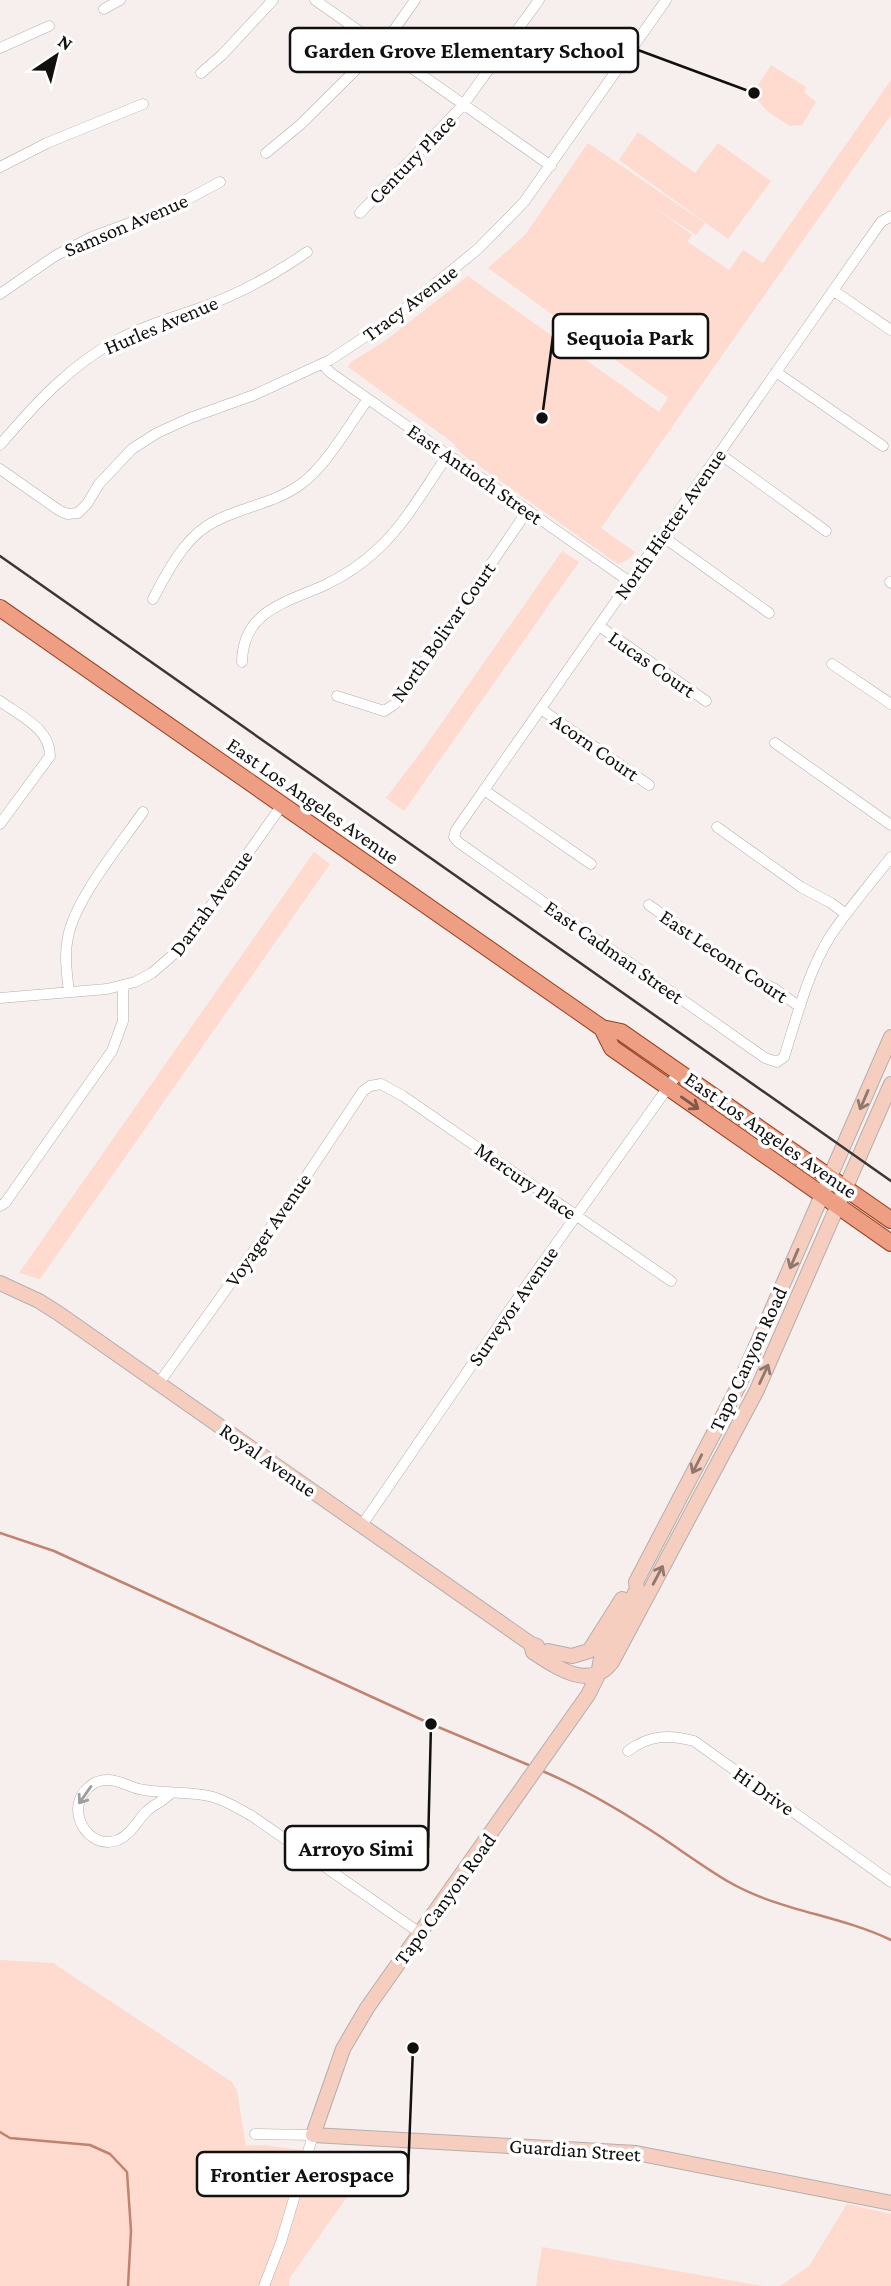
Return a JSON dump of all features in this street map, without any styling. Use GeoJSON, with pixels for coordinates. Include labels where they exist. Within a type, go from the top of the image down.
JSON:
{"type":"FeatureCollection","features":[{"type":"Feature","properties":{"kind":"main road","name":"East Los Angeles Avenue"},"geometry":{"type":"LineString","coordinates":[[0,608],[602,1028],[621,1032],[891,1220]]}},
{"type":"Feature","properties":{"kind":"main road","name":"East Los Angeles Avenue"},"geometry":{"type":"LineString","coordinates":[[602,1028],[612,1048],[891,1243]]}},
{"type":"Feature","properties":{"kind":"main road","name":"Tapo Canyon Road"},"geometry":{"type":"LineString","coordinates":[[313,2135],[334,2070],[352,2032],[587,1698],[598,1675],[601,1658],[637,1589],[636,1582],[739,1385],[891,1037]]}},
{"type":"Feature","properties":{"kind":"main road","name":"Tapo Canyon Road"},"geometry":{"type":"LineString","coordinates":[[598,1675],[612,1662],[757,1390],[839,1208],[891,1084]]}},
{"type":"Feature","properties":{"kind":"main road","name":"Royal Avenue"},"geometry":{"type":"LineString","coordinates":[[0,1283],[31,1297],[58,1314],[531,1644],[598,1675]]}},
{"type":"Feature","properties":{"kind":"main road"},"geometry":{"type":"LineString","coordinates":[[548,1651],[572,1656],[583,1655],[589,1651],[630,1585],[636,1582]]}},
{"type":"Feature","properties":{"kind":"main road","name":"Royal Avenue"},"geometry":{"type":"LineString","coordinates":[[531,1644],[533,1652],[576,1675],[598,1675]]}},
{"type":"Feature","properties":{"kind":"main road","name":"Guardian Street"},"geometry":{"type":"LineString","coordinates":[[313,2135],[636,2153],[891,2203]]}},
{"type":"Feature","properties":{"kind":"street"},"geometry":{"type":"LineString","coordinates":[[104,9],[120,0]]}},
{"type":"Feature","properties":{"kind":"street"},"geometry":{"type":"LineString","coordinates":[[201,73],[222,55],[273,0]]}},
{"type":"Feature","properties":{"kind":"street"},"geometry":{"type":"LineString","coordinates":[[315,0],[551,166]]}},
{"type":"Feature","properties":{"kind":"street"},"geometry":{"type":"LineString","coordinates":[[266,153],[300,125],[380,46],[415,0]]}},
{"type":"Feature","properties":{"kind":"street","name":"Century Place"},"geometry":{"type":"LineString","coordinates":[[360,212],[463,105],[539,0]]}},
{"type":"Feature","properties":{"kind":"street","name":"Tracy Avenue"},"geometry":{"type":"LineString","coordinates":[[0,469],[60,511],[78,513],[117,464],[132,449],[157,433],[190,418],[254,396],[322,364],[392,319],[478,249],[524,202],[666,0]]}},
{"type":"Feature","properties":{"kind":"street"},"geometry":{"type":"LineString","coordinates":[[0,48],[49,26]]}},
{"type":"Feature","properties":{"kind":"street"},"geometry":{"type":"LineString","coordinates":[[0,167],[47,143],[143,104]]}},
{"type":"Feature","properties":{"kind":"street","name":"Samson Avenue"},"geometry":{"type":"LineString","coordinates":[[0,294],[37,267],[79,243],[119,225],[175,206],[220,182]]}},
{"type":"Feature","properties":{"kind":"street","name":"North Hietter Avenue"},"geometry":{"type":"LineString","coordinates":[[454,837],[456,830],[881,222],[891,216]]}},
{"type":"Feature","properties":{"kind":"street","name":"Hurles Avenue"},"geometry":{"type":"LineString","coordinates":[[0,445],[41,398],[68,373],[97,352],[141,328],[241,292],[277,273],[307,252]]}},
{"type":"Feature","properties":{"kind":"street"},"geometry":{"type":"LineString","coordinates":[[834,291],[891,330]]}},
{"type":"Feature","properties":{"kind":"street","name":"East Antioch Street"},"geometry":{"type":"LineString","coordinates":[[322,364],[331,373],[630,582]]}},
{"type":"Feature","properties":{"kind":"street"},"geometry":{"type":"LineString","coordinates":[[776,373],[883,446]]}},
{"type":"Feature","properties":{"kind":"street"},"geometry":{"type":"LineString","coordinates":[[153,599],[162,580],[188,542],[207,526],[275,499],[302,484],[317,469],[368,399]]}},
{"type":"Feature","properties":{"kind":"street"},"geometry":{"type":"LineString","coordinates":[[720,454],[827,531]]}},
{"type":"Feature","properties":{"kind":"street"},"geometry":{"type":"LineString","coordinates":[[242,662],[242,643],[254,623],[271,609],[346,574],[371,555],[398,526],[448,455]]}},
{"type":"Feature","properties":{"kind":"street","name":"North Bolivar Court"},"geometry":{"type":"LineString","coordinates":[[337,696],[384,712],[396,704],[528,510]]}},
{"type":"Feature","properties":{"kind":"street"},"geometry":{"type":"LineString","coordinates":[[662,536],[769,613]]}},
{"type":"Feature","properties":{"kind":"street","name":"Lucas Court"},"geometry":{"type":"LineString","coordinates":[[599,626],[706,701]]}},
{"type":"Feature","properties":{"kind":"street"},"geometry":{"type":"LineString","coordinates":[[832,664],[891,705]]}},
{"type":"Feature","properties":{"kind":"street"},"geometry":{"type":"LineString","coordinates":[[0,701],[42,731],[48,740],[50,756],[0,824]]}},
{"type":"Feature","properties":{"kind":"street","name":"Acorn Court"},"geometry":{"type":"LineString","coordinates":[[541,709],[649,785]]}},
{"type":"Feature","properties":{"kind":"street"},"geometry":{"type":"LineString","coordinates":[[775,743],[891,825]]}},
{"type":"Feature","properties":{"kind":"street"},"geometry":{"type":"LineString","coordinates":[[484,790],[591,864]]}},
{"type":"Feature","properties":{"kind":"street","name":"Darrah Avenue"},"geometry":{"type":"LineString","coordinates":[[0,998],[123,986],[152,973],[181,948],[282,805]]}},
{"type":"Feature","properties":{"kind":"street"},"geometry":{"type":"LineString","coordinates":[[69,992],[66,956],[73,919],[143,812]]}},
{"type":"Feature","properties":{"kind":"street"},"geometry":{"type":"LineString","coordinates":[[717,827],[801,887],[846,914]]}},
{"type":"Feature","properties":{"kind":"street","name":"East Cadman Street"},"geometry":{"type":"LineString","coordinates":[[454,837],[765,1058],[777,1062],[785,1057],[800,1007]]}},
{"type":"Feature","properties":{"kind":"street"},"geometry":{"type":"LineString","coordinates":[[800,1007],[820,956],[846,914],[891,857]]}},
{"type":"Feature","properties":{"kind":"street","name":"East Lecont Court"},"geometry":{"type":"LineString","coordinates":[[649,905],[749,976],[775,989],[800,1007]]}},
{"type":"Feature","properties":{"kind":"street"},"geometry":{"type":"LineString","coordinates":[[3,1204],[112,1051],[123,1021],[123,986]]}},
{"type":"Feature","properties":{"kind":"street","name":"Surveyor Avenue"},"geometry":{"type":"LineString","coordinates":[[362,1525],[679,1072]]}},
{"type":"Feature","properties":{"kind":"street","name":"Mercury Place"},"geometry":{"type":"LineString","coordinates":[[381,1084],[403,1096],[671,1280]]}},
{"type":"Feature","properties":{"kind":"street","name":"Voyager Avenue"},"geometry":{"type":"LineString","coordinates":[[159,1383],[291,1199],[363,1091],[370,1086],[381,1084]]}},
{"type":"Feature","properties":{"kind":"street","name":"Hi Drive"},"geometry":{"type":"LineString","coordinates":[[628,1751],[637,1744],[661,1736],[676,1736],[694,1741],[891,1882]]}},
{"type":"Feature","properties":{"kind":"street"},"geometry":{"type":"LineString","coordinates":[[170,1794],[144,1815],[128,1834],[116,1841],[94,1839],[77,1817],[77,1807],[83,1794],[88,1787],[99,1781],[112,1780],[140,1790],[170,1794],[191,1793],[229,1803],[252,1816],[420,1933]]}},
{"type":"Feature","properties":{"kind":"street","name":"Guardian Street"},"geometry":{"type":"LineString","coordinates":[[256,2134],[313,2135]]}},
{"type":"Feature","properties":{"kind":"street"},"geometry":{"type":"LineString","coordinates":[[264,2286],[281,2242],[313,2135]]}},
{"type":"Feature","properties":{"kind":"shaded area"},"geometry":{"type":"Polygon","coordinates":[[[771,65],[806,87],[804,92],[816,102],[802,125],[790,126],[767,111],[752,94],[771,65]]]}},
{"type":"Feature","properties":{"kind":"shaded area"},"geometry":{"type":"Polygon","coordinates":[[[891,80],[891,115],[601,528],[635,552],[629,559],[618,564],[462,454],[452,442],[348,367],[351,362],[385,341],[468,276],[659,412],[669,396],[488,268],[525,235],[588,143],[705,223],[696,235],[651,205],[692,235],[687,242],[729,270],[743,250],[763,263],[891,80]]]}},
{"type":"Feature","properties":{"kind":"shaded area"},"geometry":{"type":"Polygon","coordinates":[[[638,132],[695,173],[718,143],[771,181],[728,239],[619,160],[638,132]]]}},
{"type":"Feature","properties":{"kind":"shaded area"},"geometry":{"type":"Polygon","coordinates":[[[562,551],[579,562],[404,811],[386,798],[562,551]]]}},
{"type":"Feature","properties":{"kind":"shaded area"},"geometry":{"type":"Polygon","coordinates":[[[314,852],[330,864],[40,1279],[19,1273],[314,852]]]}},
{"type":"Feature","properties":{"kind":"shaded area"},"geometry":{"type":"Polygon","coordinates":[[[0,1960],[53,1963],[232,2082],[237,2091],[246,2146],[263,2145],[353,2157],[359,2180],[289,2279],[289,2286],[0,2286],[0,1960]]]}},
{"type":"Feature","properties":{"kind":"shaded area"},"geometry":{"type":"Polygon","coordinates":[[[847,2204],[891,2214],[891,2286],[780,2286],[809,2266],[847,2204]]]}},
{"type":"Feature","properties":{"kind":"shaded area"},"geometry":{"type":"Polygon","coordinates":[[[542,2247],[762,2286],[536,2286],[542,2247]]]}},
{"type":"Feature","properties":{"kind":"waterway"},"geometry":{"type":"LineString","coordinates":[[0,1533],[54,1551],[431,1724],[531,1766]]}},
{"type":"Feature","properties":{"kind":"waterway"},"geometry":{"type":"LineString","coordinates":[[540,1770],[619,1810],[748,1892],[789,1907],[851,1924],[891,1940]]}},
{"type":"Feature","properties":{"kind":"waterway"},"geometry":{"type":"LineString","coordinates":[[0,2132],[10,2138],[90,2145],[110,2154],[127,2172],[131,2231],[128,2286]]}},
{"type":"Feature","properties":{"kind":"railway"},"geometry":{"type":"LineString","coordinates":[[0,556],[891,1181]]}},
{"type":"Feature","properties":{"kind":"place","name":"Garden Grove Elementary School"},"geometry":{"type":"Point","coordinates":[754,93]}},
{"type":"Feature","properties":{"kind":"place","name":"Sequoia Park"},"geometry":{"type":"Point","coordinates":[542,418]}},
{"type":"Feature","properties":{"kind":"place","name":"Arroyo Simi"},"geometry":{"type":"Point","coordinates":[431,1724]}},
{"type":"Feature","properties":{"kind":"place","name":"Frontier Aerospace"},"geometry":{"type":"Point","coordinates":[413,2048]}}]}
